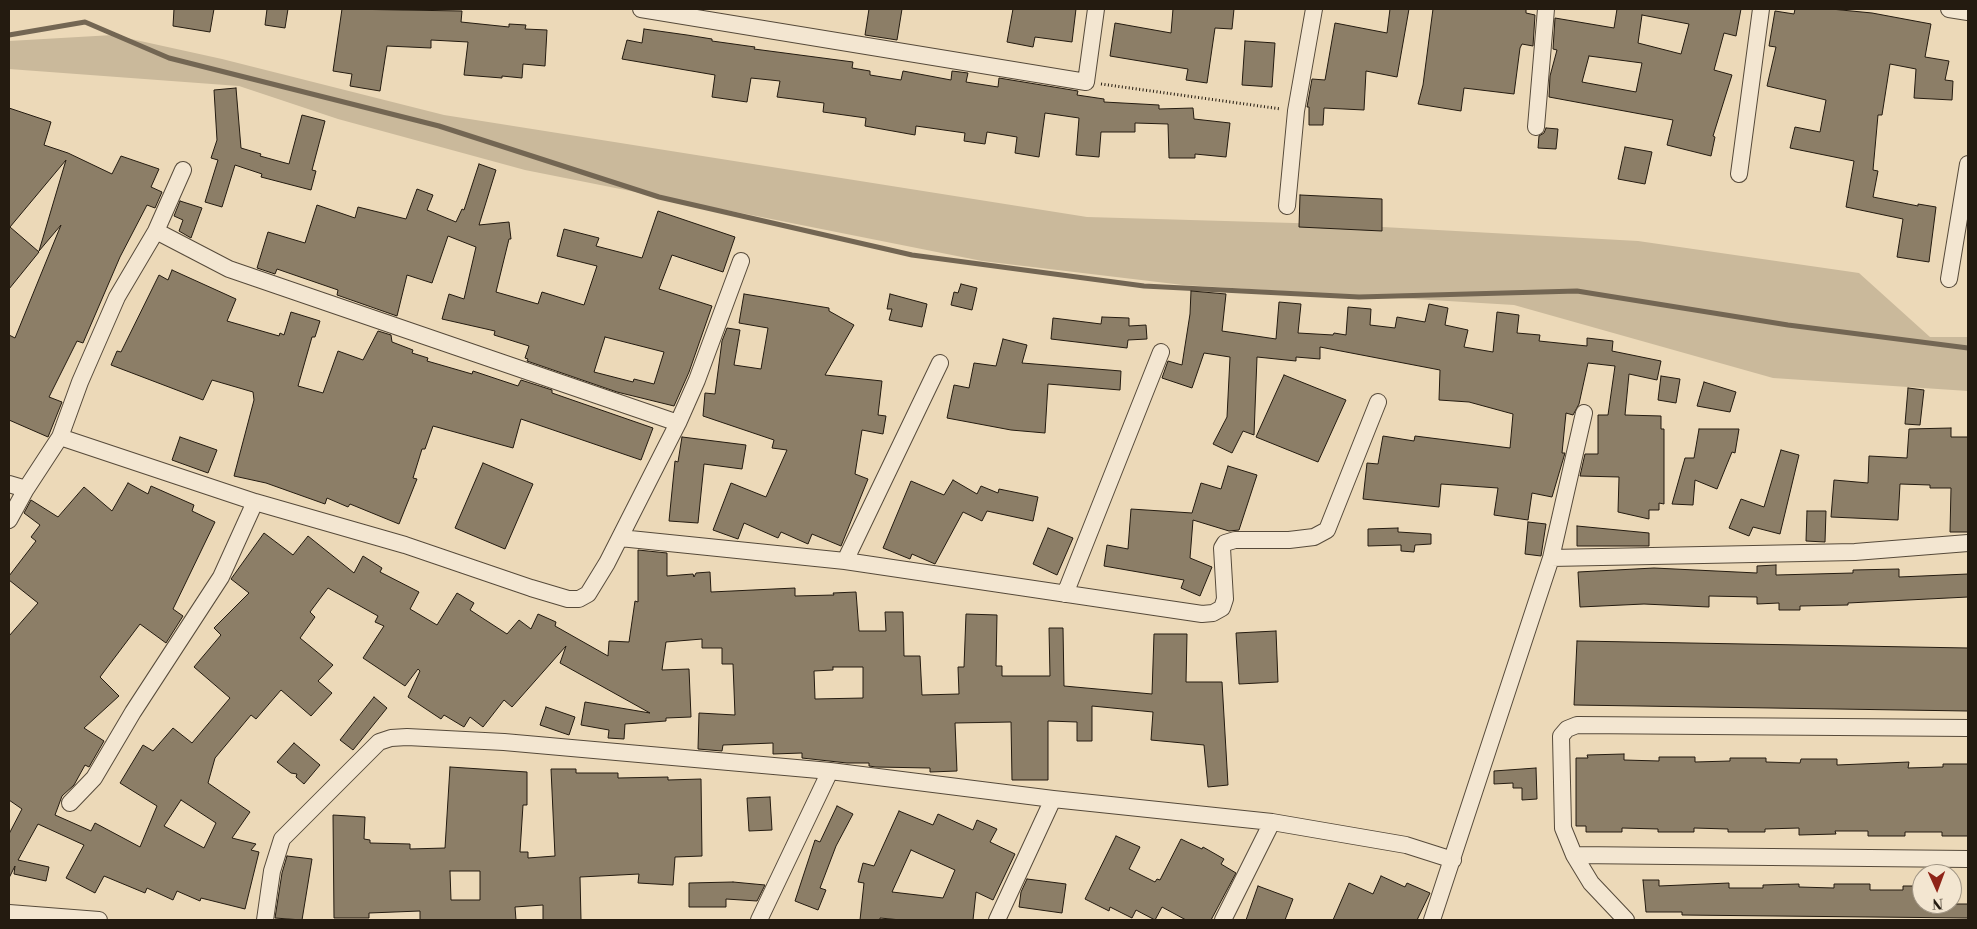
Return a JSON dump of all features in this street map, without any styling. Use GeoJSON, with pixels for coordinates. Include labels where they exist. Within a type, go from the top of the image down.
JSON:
{"type":"FeatureCollection","features":[{"type":"Feature","properties":{"kind":"street"},"geometry":{"type":"LineString","coordinates":[[641,9],[1086,82],[1096,9]]}},
{"type":"Feature","properties":{"kind":"street"},"geometry":{"type":"LineString","coordinates":[[1287,206],[1296,111],[1314,9]]}},
{"type":"Feature","properties":{"kind":"street"},"geometry":{"type":"LineString","coordinates":[[1536,127],[1546,9]]}},
{"type":"Feature","properties":{"kind":"street"},"geometry":{"type":"LineString","coordinates":[[1739,174],[1761,9]]}},
{"type":"Feature","properties":{"kind":"street"},"geometry":{"type":"LineString","coordinates":[[1949,9],[1968,12]]}},
{"type":"Feature","properties":{"kind":"street"},"geometry":{"type":"LineString","coordinates":[[1949,279],[1968,164]]}},
{"type":"Feature","properties":{"kind":"street"},"geometry":{"type":"LineString","coordinates":[[9,520],[26,489],[60,437],[80,382],[117,297],[156,231],[183,170]]}},
{"type":"Feature","properties":{"kind":"street"},"geometry":{"type":"LineString","coordinates":[[156,231],[229,269],[678,423]]}},
{"type":"Feature","properties":{"kind":"street"},"geometry":{"type":"LineString","coordinates":[[60,437],[255,502],[405,546],[568,599],[579,599],[588,594],[620,538],[678,423],[697,380],[741,261]]}},
{"type":"Feature","properties":{"kind":"street"},"geometry":{"type":"LineString","coordinates":[[1065,594],[1161,352]]}},
{"type":"Feature","properties":{"kind":"street"},"geometry":{"type":"LineString","coordinates":[[845,561],[940,363]]}},
{"type":"Feature","properties":{"kind":"street"},"geometry":{"type":"LineString","coordinates":[[620,538],[845,561],[1202,614],[1213,613],[1222,608],[1225,599],[1222,548],[1225,543],[1235,540],[1289,540],[1314,537],[1327,530],[1378,402]]}},
{"type":"Feature","properties":{"kind":"street"},"geometry":{"type":"LineString","coordinates":[[1432,920],[1551,558],[1584,413]]}},
{"type":"Feature","properties":{"kind":"street"},"geometry":{"type":"LineString","coordinates":[[9,484],[26,489]]}},
{"type":"Feature","properties":{"kind":"street"},"geometry":{"type":"LineString","coordinates":[[70,803],[94,778],[133,712],[221,577],[255,502]]}},
{"type":"Feature","properties":{"kind":"street"},"geometry":{"type":"LineString","coordinates":[[1551,558],[1855,552],[1968,544]]}},
{"type":"Feature","properties":{"kind":"street"},"geometry":{"type":"LineString","coordinates":[[1626,920],[1591,883],[1574,855],[1564,828],[1561,736],[1567,729],[1577,725],[1968,728]]}},
{"type":"Feature","properties":{"kind":"street"},"geometry":{"type":"LineString","coordinates":[[265,920],[272,871],[282,838],[379,742],[386,739],[407,737],[504,742],[830,771],[1054,799],[1272,822],[1406,845],[1453,860]]}},
{"type":"Feature","properties":{"kind":"street"},"geometry":{"type":"LineString","coordinates":[[759,920],[830,771]]}},
{"type":"Feature","properties":{"kind":"street"},"geometry":{"type":"LineString","coordinates":[[997,920],[1054,799]]}},
{"type":"Feature","properties":{"kind":"street"},"geometry":{"type":"LineString","coordinates":[[1223,920],[1272,822]]}},
{"type":"Feature","properties":{"kind":"street"},"geometry":{"type":"LineString","coordinates":[[1574,855],[1968,859]]}},
{"type":"Feature","properties":{"kind":"street"},"geometry":{"type":"LineString","coordinates":[[9,913],[99,920]]}},
{"type":"Feature","properties":{"kind":"path"},"geometry":{"type":"LineString","coordinates":[[1086,82],[1296,111]]}},
{"type":"Feature","properties":{"kind":"shaded area"},"geometry":{"type":"Polygon","coordinates":[[[113,35],[222,59],[444,115],[1087,217],[1328,224],[1638,241],[1859,273],[1930,337],[1968,337],[1968,391],[1773,378],[1514,305],[1183,285],[982,261],[525,170],[338,119],[239,86],[9,69],[9,41],[113,35]]]}},
{"type":"Feature","properties":{"kind":"building"},"geometry":{"type":"Polygon","coordinates":[[[174,9],[214,9],[210,32],[173,26],[174,9]]]}},
{"type":"Feature","properties":{"kind":"building"},"geometry":{"type":"Polygon","coordinates":[[[267,9],[288,9],[285,28],[265,25],[267,9]]]}},
{"type":"Feature","properties":{"kind":"building"},"geometry":{"type":"Polygon","coordinates":[[[342,9],[462,11],[461,22],[509,27],[509,24],[526,25],[525,29],[547,30],[545,66],[523,64],[522,78],[464,75],[468,42],[431,40],[431,48],[387,46],[380,91],[350,86],[352,74],[333,71],[342,9]]]}},
{"type":"Feature","properties":{"kind":"building"},"geometry":{"type":"Polygon","coordinates":[[[869,9],[902,9],[897,40],[865,35],[869,9]]]}},
{"type":"Feature","properties":{"kind":"building"},"geometry":{"type":"Polygon","coordinates":[[[1013,9],[1076,9],[1072,42],[1035,37],[1033,47],[1007,42],[1013,9]]]}},
{"type":"Feature","properties":{"kind":"building"},"geometry":{"type":"Polygon","coordinates":[[[1173,9],[1234,9],[1232,29],[1215,28],[1207,83],[1186,80],[1188,69],[1110,56],[1115,23],[1171,33],[1173,9]]]}},
{"type":"Feature","properties":{"kind":"building"},"geometry":{"type":"Polygon","coordinates":[[[1390,9],[1409,9],[1397,77],[1366,71],[1364,110],[1324,108],[1323,125],[1309,125],[1309,107],[1307,107],[1312,79],[1325,80],[1335,23],[1387,33],[1390,9]]]}},
{"type":"Feature","properties":{"kind":"building"},"geometry":{"type":"Polygon","coordinates":[[[1433,9],[1526,9],[1526,13],[1535,15],[1533,46],[1522,44],[1520,48],[1514,94],[1464,88],[1461,111],[1418,104],[1423,85],[1433,9]]]}},
{"type":"Feature","properties":{"kind":"building"},"geometry":{"type":"Polygon","coordinates":[[[1617,9],[1741,9],[1736,36],[1724,33],[1714,70],[1732,75],[1713,136],[1715,137],[1711,156],[1667,145],[1673,120],[1549,97],[1550,76],[1557,50],[1553,49],[1555,18],[1614,28],[1617,9]],[[1642,15],[1638,43],[1681,54],[1689,24],[1642,15]],[[1589,56],[1582,82],[1636,92],[1642,63],[1589,56]]]}},
{"type":"Feature","properties":{"kind":"building"},"geometry":{"type":"Polygon","coordinates":[[[1795,9],[1831,9],[1872,13],[1931,24],[1925,57],[1949,61],[1945,80],[1953,81],[1952,100],[1914,98],[1916,69],[1890,64],[1882,115],[1878,115],[1873,170],[1878,171],[1873,197],[1918,206],[1918,204],[1936,207],[1929,262],[1897,257],[1903,219],[1846,207],[1854,161],[1790,148],[1795,127],[1820,132],[1826,100],[1767,86],[1776,47],[1769,46],[1775,11],[1794,14],[1795,9]]]}},
{"type":"Feature","properties":{"kind":"building"},"geometry":{"type":"Polygon","coordinates":[[[644,29],[712,39],[712,41],[755,47],[754,49],[853,62],[852,68],[870,71],[870,75],[901,80],[903,71],[951,80],[952,71],[968,73],[966,82],[998,87],[999,78],[1078,91],[1077,95],[1104,99],[1104,102],[1159,105],[1159,109],[1193,108],[1194,119],[1230,123],[1226,157],[1195,154],[1195,158],[1169,158],[1168,124],[1135,123],[1135,132],[1101,132],[1099,157],[1076,155],[1079,118],[1045,113],[1039,157],[1015,153],[1017,137],[987,132],[985,144],[964,141],[965,133],[916,126],[915,135],[865,126],[866,118],[823,112],[824,103],[777,97],[780,81],[751,78],[747,102],[712,97],[715,75],[622,59],[627,40],[642,43],[644,29]]]}},
{"type":"Feature","properties":{"kind":"building"},"geometry":{"type":"Polygon","coordinates":[[[1245,41],[1275,43],[1272,87],[1242,85],[1245,41]]]}},
{"type":"Feature","properties":{"kind":"building"},"geometry":{"type":"Polygon","coordinates":[[[236,88],[241,148],[261,154],[260,156],[289,164],[302,115],[325,121],[312,170],[316,171],[311,190],[261,177],[262,174],[235,165],[222,207],[205,202],[218,160],[211,158],[217,140],[214,90],[236,88]]]}},
{"type":"Feature","properties":{"kind":"building"},"geometry":{"type":"Polygon","coordinates":[[[9,108],[51,122],[44,145],[68,153],[112,174],[121,156],[159,169],[151,187],[162,192],[155,208],[147,205],[120,257],[83,343],[77,341],[49,397],[62,402],[48,437],[9,420],[9,335],[15,338],[61,225],[39,251],[66,160],[10,227],[39,252],[9,289],[9,108]]]}},
{"type":"Feature","properties":{"kind":"building"},"geometry":{"type":"Polygon","coordinates":[[[1546,128],[1558,129],[1556,149],[1538,148],[1539,136],[1544,133],[1546,128]]]}},
{"type":"Feature","properties":{"kind":"building"},"geometry":{"type":"Polygon","coordinates":[[[1625,147],[1652,152],[1645,184],[1618,179],[1625,147]]]}},
{"type":"Feature","properties":{"kind":"building"},"geometry":{"type":"Polygon","coordinates":[[[479,164],[496,170],[479,225],[509,222],[511,239],[509,239],[496,292],[538,304],[542,292],[584,305],[597,266],[557,256],[564,229],[599,238],[596,246],[642,258],[658,211],[735,237],[723,272],[672,255],[659,289],[712,306],[689,372],[674,406],[617,392],[527,361],[528,359],[525,358],[529,346],[494,335],[495,331],[442,319],[449,294],[464,299],[476,247],[448,236],[432,283],[407,275],[397,316],[337,295],[338,290],[277,269],[275,274],[257,268],[268,232],[305,243],[317,205],[355,218],[358,207],[406,219],[417,189],[433,195],[427,210],[456,222],[462,209],[464,210],[479,164]],[[605,337],[594,372],[633,382],[634,379],[654,384],[664,352],[605,337]]]}},
{"type":"Feature","properties":{"kind":"building"},"geometry":{"type":"Polygon","coordinates":[[[1300,195],[1382,199],[1382,231],[1299,227],[1300,195]]]}},
{"type":"Feature","properties":{"kind":"building"},"geometry":{"type":"Polygon","coordinates":[[[180,201],[202,208],[191,238],[179,231],[183,220],[174,216],[180,201]]]}},
{"type":"Feature","properties":{"kind":"building"},"geometry":{"type":"Polygon","coordinates":[[[172,270],[236,299],[227,321],[279,336],[280,333],[284,335],[291,312],[320,321],[315,337],[312,337],[298,386],[323,393],[338,351],[363,360],[378,331],[391,335],[392,342],[413,350],[412,353],[428,358],[427,361],[472,374],[473,371],[518,386],[521,380],[552,390],[552,393],[653,428],[641,460],[521,419],[513,448],[433,426],[425,449],[422,449],[413,478],[417,479],[399,524],[350,504],[348,507],[327,498],[325,504],[266,483],[234,476],[254,400],[253,392],[212,380],[203,400],[111,365],[117,351],[121,352],[159,275],[168,280],[172,270]]]}},
{"type":"Feature","properties":{"kind":"building"},"geometry":{"type":"Polygon","coordinates":[[[961,284],[977,288],[972,310],[951,305],[954,292],[958,293],[961,284]]]}},
{"type":"Feature","properties":{"kind":"building"},"geometry":{"type":"Polygon","coordinates":[[[1191,291],[1226,294],[1222,331],[1276,339],[1279,302],[1301,304],[1298,333],[1333,335],[1334,333],[1346,335],[1348,307],[1371,309],[1370,325],[1395,328],[1397,317],[1425,322],[1429,304],[1448,308],[1445,325],[1468,330],[1464,347],[1493,352],[1497,312],[1519,315],[1517,333],[1540,335],[1539,341],[1587,346],[1587,338],[1613,341],[1612,351],[1661,361],[1657,380],[1629,374],[1625,415],[1661,416],[1661,429],[1664,429],[1664,504],[1659,503],[1659,510],[1649,510],[1649,519],[1618,512],[1619,477],[1580,476],[1585,454],[1598,454],[1598,415],[1608,415],[1615,366],[1588,363],[1579,404],[1573,415],[1566,413],[1562,453],[1565,453],[1552,497],[1532,493],[1528,520],[1494,515],[1498,488],[1441,484],[1439,507],[1363,499],[1367,463],[1378,464],[1383,436],[1414,441],[1415,436],[1510,448],[1513,414],[1469,402],[1439,400],[1440,370],[1320,347],[1320,359],[1296,357],[1296,361],[1257,357],[1254,435],[1243,431],[1232,453],[1213,444],[1227,417],[1230,357],[1204,353],[1192,388],[1162,378],[1168,361],[1182,365],[1190,314],[1191,291]]]}},
{"type":"Feature","properties":{"kind":"building"},"geometry":{"type":"Polygon","coordinates":[[[744,294],[829,308],[829,311],[854,325],[825,375],[882,381],[878,415],[886,416],[883,434],[862,430],[855,474],[868,479],[841,546],[812,534],[808,544],[781,532],[778,538],[744,523],[738,539],[713,530],[731,483],[766,497],[787,450],[772,448],[774,440],[703,416],[705,393],[715,394],[722,341],[727,328],[740,330],[734,365],[761,369],[768,328],[739,323],[744,294]]]}},
{"type":"Feature","properties":{"kind":"building"},"geometry":{"type":"Polygon","coordinates":[[[890,294],[927,304],[922,327],[889,320],[892,309],[887,309],[890,294]]]}},
{"type":"Feature","properties":{"kind":"building"},"geometry":{"type":"Polygon","coordinates":[[[1102,317],[1129,318],[1129,326],[1146,325],[1147,339],[1128,340],[1127,348],[1051,339],[1053,318],[1101,324],[1102,317]]]}},
{"type":"Feature","properties":{"kind":"building"},"geometry":{"type":"Polygon","coordinates":[[[1003,339],[1027,345],[1022,363],[1121,371],[1120,390],[1048,384],[1045,433],[1011,430],[947,418],[954,385],[969,388],[974,363],[996,366],[1003,339]]]}},
{"type":"Feature","properties":{"kind":"building"},"geometry":{"type":"Polygon","coordinates":[[[1284,375],[1346,400],[1318,462],[1256,437],[1284,375]]]}},
{"type":"Feature","properties":{"kind":"building"},"geometry":{"type":"Polygon","coordinates":[[[1661,376],[1680,379],[1676,403],[1658,400],[1661,376]]]}},
{"type":"Feature","properties":{"kind":"building"},"geometry":{"type":"Polygon","coordinates":[[[1704,382],[1736,392],[1730,412],[1697,406],[1704,382]]]}},
{"type":"Feature","properties":{"kind":"building"},"geometry":{"type":"Polygon","coordinates":[[[1908,388],[1924,390],[1920,425],[1905,424],[1908,388]]]}},
{"type":"Feature","properties":{"kind":"building"},"geometry":{"type":"Polygon","coordinates":[[[1951,428],[1951,437],[1968,437],[1968,532],[1950,532],[1951,488],[1930,488],[1930,485],[1900,484],[1898,520],[1831,517],[1834,480],[1868,483],[1869,456],[1907,458],[1909,429],[1951,428]]]}},
{"type":"Feature","properties":{"kind":"building"},"geometry":{"type":"Polygon","coordinates":[[[1699,429],[1739,429],[1735,453],[1732,452],[1717,489],[1695,480],[1693,505],[1672,504],[1685,458],[1694,458],[1699,429]]]}},
{"type":"Feature","properties":{"kind":"building"},"geometry":{"type":"Polygon","coordinates":[[[180,437],[217,450],[208,473],[172,460],[180,437]]]}},
{"type":"Feature","properties":{"kind":"building"},"geometry":{"type":"Polygon","coordinates":[[[682,437],[746,445],[742,469],[704,464],[698,523],[669,521],[675,461],[678,462],[682,437]]]}},
{"type":"Feature","properties":{"kind":"building"},"geometry":{"type":"Polygon","coordinates":[[[1781,450],[1799,455],[1780,534],[1753,527],[1749,536],[1729,528],[1741,499],[1764,507],[1781,450]]]}},
{"type":"Feature","properties":{"kind":"building"},"geometry":{"type":"Polygon","coordinates":[[[483,463],[533,484],[505,549],[455,528],[483,463]]]}},
{"type":"Feature","properties":{"kind":"building"},"geometry":{"type":"Polygon","coordinates":[[[1228,466],[1257,475],[1239,530],[1229,531],[1193,520],[1190,558],[1212,567],[1200,596],[1181,588],[1184,580],[1104,566],[1107,545],[1128,549],[1131,509],[1192,513],[1201,483],[1221,489],[1228,466]]]}},
{"type":"Feature","properties":{"kind":"building"},"geometry":{"type":"Polygon","coordinates":[[[953,480],[977,494],[981,486],[998,493],[999,489],[1038,497],[1033,521],[987,511],[982,521],[963,512],[935,564],[912,554],[910,559],[883,548],[911,481],[944,495],[953,480]]]}},
{"type":"Feature","properties":{"kind":"building"},"geometry":{"type":"Polygon","coordinates":[[[128,483],[148,494],[151,486],[194,505],[192,511],[215,522],[173,609],[183,616],[166,643],[140,624],[100,677],[119,696],[84,728],[104,741],[89,767],[85,765],[74,785],[62,796],[55,815],[91,831],[95,823],[140,847],[157,806],[120,783],[143,745],[153,751],[173,728],[192,743],[230,698],[194,667],[221,635],[214,628],[249,593],[231,579],[264,533],[293,555],[308,536],[354,573],[363,556],[382,568],[380,572],[419,592],[410,609],[437,625],[457,593],[474,603],[470,610],[507,634],[519,620],[531,629],[538,614],[556,622],[555,626],[608,656],[609,641],[629,642],[635,601],[638,602],[638,550],[667,553],[667,576],[693,574],[694,577],[696,573],[710,572],[711,592],[795,588],[795,596],[834,595],[833,593],[856,592],[859,631],[886,631],[885,612],[903,612],[904,656],[920,656],[922,695],[959,694],[958,667],[964,667],[966,614],[997,615],[996,666],[1002,666],[1002,676],[1050,676],[1049,628],[1063,628],[1064,686],[1152,694],[1154,634],[1187,634],[1186,682],[1222,682],[1228,785],[1208,787],[1204,745],[1151,740],[1153,712],[1092,706],[1092,741],[1077,741],[1077,722],[1048,721],[1048,780],[1012,780],[1011,722],[955,723],[957,771],[930,772],[930,768],[876,767],[869,766],[869,763],[847,763],[802,758],[802,753],[773,754],[773,743],[723,745],[722,751],[698,749],[699,713],[735,715],[733,664],[722,664],[722,648],[702,648],[702,639],[666,642],[662,670],[689,669],[691,717],[666,718],[666,721],[625,724],[624,739],[608,738],[609,730],[581,725],[585,702],[650,713],[560,663],[566,646],[512,707],[504,700],[483,727],[470,717],[464,727],[444,715],[441,719],[408,697],[420,671],[418,669],[405,686],[363,658],[384,626],[375,622],[378,616],[328,588],[310,612],[315,617],[300,638],[333,665],[318,681],[332,693],[311,716],[281,690],[256,719],[251,715],[215,758],[208,783],[250,812],[232,838],[256,844],[251,850],[259,852],[245,909],[201,898],[200,901],[177,891],[173,900],[147,888],[145,893],[104,876],[95,893],[66,878],[84,845],[38,824],[18,860],[49,867],[46,881],[14,874],[15,866],[9,878],[9,834],[22,809],[9,800],[9,636],[38,603],[9,580],[9,576],[36,541],[31,537],[40,525],[24,513],[31,500],[58,517],[84,487],[112,511],[128,483]],[[833,667],[833,670],[814,671],[815,699],[863,698],[863,667],[833,667]],[[181,800],[164,826],[204,848],[216,823],[181,800]]]}},
{"type":"Feature","properties":{"kind":"building"},"geometry":{"type":"Polygon","coordinates":[[[1807,511],[1826,511],[1825,542],[1806,541],[1807,511]]]}},
{"type":"Feature","properties":{"kind":"building"},"geometry":{"type":"Polygon","coordinates":[[[1528,522],[1546,524],[1541,556],[1525,554],[1528,522]]]}},
{"type":"Feature","properties":{"kind":"building"},"geometry":{"type":"Polygon","coordinates":[[[1577,526],[1649,533],[1649,546],[1577,546],[1577,526]]]}},
{"type":"Feature","properties":{"kind":"building"},"geometry":{"type":"Polygon","coordinates":[[[1048,528],[1073,538],[1057,575],[1033,564],[1048,528]]]}},
{"type":"Feature","properties":{"kind":"building"},"geometry":{"type":"Polygon","coordinates":[[[1398,528],[1398,532],[1431,534],[1431,544],[1415,545],[1414,552],[1401,551],[1401,545],[1368,546],[1368,529],[1398,528]]]}},
{"type":"Feature","properties":{"kind":"building"},"geometry":{"type":"Polygon","coordinates":[[[1776,565],[1776,575],[1853,573],[1853,570],[1899,569],[1899,577],[1968,574],[1968,597],[1848,603],[1848,605],[1800,606],[1800,610],[1779,610],[1779,603],[1757,604],[1757,597],[1709,596],[1709,607],[1644,604],[1580,607],[1578,572],[1654,568],[1757,573],[1757,566],[1776,565]]]}},
{"type":"Feature","properties":{"kind":"building"},"geometry":{"type":"Polygon","coordinates":[[[1276,631],[1278,682],[1239,684],[1236,633],[1276,631]]]}},
{"type":"Feature","properties":{"kind":"building"},"geometry":{"type":"Polygon","coordinates":[[[1577,641],[1968,648],[1968,711],[1574,705],[1577,641]]]}},
{"type":"Feature","properties":{"kind":"building"},"geometry":{"type":"Polygon","coordinates":[[[374,697],[387,708],[353,750],[340,740],[374,697]]]}},
{"type":"Feature","properties":{"kind":"building"},"geometry":{"type":"Polygon","coordinates":[[[546,707],[575,717],[569,735],[540,725],[546,707]]]}},
{"type":"Feature","properties":{"kind":"building"},"geometry":{"type":"Polygon","coordinates":[[[294,743],[320,765],[304,784],[296,777],[297,774],[291,773],[277,762],[294,743]]]}},
{"type":"Feature","properties":{"kind":"building"},"geometry":{"type":"Polygon","coordinates":[[[1624,754],[1624,760],[1659,761],[1659,757],[1695,757],[1695,762],[1730,761],[1730,758],[1766,758],[1766,762],[1800,763],[1801,759],[1837,759],[1837,765],[1909,762],[1908,768],[1943,767],[1943,764],[1968,764],[1968,836],[1942,836],[1942,832],[1905,832],[1905,836],[1868,836],[1868,831],[1835,831],[1836,834],[1799,835],[1799,828],[1765,829],[1765,832],[1728,832],[1728,829],[1694,828],[1694,832],[1658,832],[1658,829],[1622,828],[1622,832],[1586,832],[1586,826],[1576,826],[1576,758],[1588,758],[1587,755],[1624,754]]]}},
{"type":"Feature","properties":{"kind":"building"},"geometry":{"type":"Polygon","coordinates":[[[450,767],[527,772],[527,805],[523,805],[520,852],[528,852],[528,858],[555,856],[551,769],[576,769],[576,773],[618,773],[618,778],[668,777],[668,780],[701,779],[702,856],[675,857],[673,885],[638,883],[639,874],[580,877],[581,920],[543,920],[543,905],[515,907],[516,920],[420,920],[420,911],[369,913],[369,918],[334,918],[333,815],[365,817],[364,839],[370,840],[370,843],[410,844],[410,849],[445,848],[450,767]],[[450,871],[451,900],[480,900],[480,871],[450,871]]]}},
{"type":"Feature","properties":{"kind":"building"},"geometry":{"type":"Polygon","coordinates":[[[1536,768],[1537,799],[1522,800],[1522,788],[1513,788],[1513,783],[1494,784],[1494,771],[1536,768]]]}},
{"type":"Feature","properties":{"kind":"building"},"geometry":{"type":"Polygon","coordinates":[[[770,797],[772,830],[749,831],[747,798],[770,797]]]}},
{"type":"Feature","properties":{"kind":"building"},"geometry":{"type":"Polygon","coordinates":[[[837,806],[853,814],[836,846],[820,888],[826,890],[818,910],[795,901],[815,840],[820,842],[837,806]]]}},
{"type":"Feature","properties":{"kind":"building"},"geometry":{"type":"Polygon","coordinates":[[[899,811],[933,825],[938,814],[973,830],[977,820],[997,829],[990,842],[1015,854],[993,900],[976,892],[973,920],[901,920],[880,918],[880,920],[860,920],[864,883],[858,882],[863,863],[874,866],[899,811]],[[911,850],[892,892],[943,898],[955,870],[911,850]]]}},
{"type":"Feature","properties":{"kind":"building"},"geometry":{"type":"Polygon","coordinates":[[[1116,836],[1140,847],[1129,869],[1155,882],[1157,879],[1160,880],[1181,839],[1202,849],[1203,847],[1224,859],[1221,864],[1236,873],[1211,920],[1186,920],[1162,907],[1155,920],[1136,910],[1132,918],[1110,907],[1109,911],[1085,899],[1116,836]]]}},
{"type":"Feature","properties":{"kind":"building"},"geometry":{"type":"Polygon","coordinates":[[[287,856],[312,859],[302,920],[275,918],[282,873],[287,856]]]}},
{"type":"Feature","properties":{"kind":"building"},"geometry":{"type":"Polygon","coordinates":[[[1381,876],[1405,887],[1407,883],[1430,893],[1417,920],[1333,920],[1349,883],[1373,894],[1381,876]]]}},
{"type":"Feature","properties":{"kind":"building"},"geometry":{"type":"Polygon","coordinates":[[[1027,879],[1066,884],[1062,913],[1019,907],[1021,892],[1027,879]]]}},
{"type":"Feature","properties":{"kind":"building"},"geometry":{"type":"Polygon","coordinates":[[[1643,880],[1659,880],[1659,886],[1729,883],[1729,888],[1763,888],[1763,885],[1799,884],[1799,887],[1834,888],[1834,884],[1870,884],[1870,890],[1903,890],[1903,886],[1912,886],[1912,914],[1962,914],[1962,904],[1968,904],[1968,918],[1682,915],[1682,912],[1646,912],[1643,880]]]}},
{"type":"Feature","properties":{"kind":"building"},"geometry":{"type":"Polygon","coordinates":[[[733,882],[765,885],[757,901],[726,899],[726,907],[689,907],[689,883],[733,882]]]}},
{"type":"Feature","properties":{"kind":"building"},"geometry":{"type":"Polygon","coordinates":[[[1258,886],[1293,899],[1285,920],[1246,920],[1258,886]]]}},
{"type":"Feature","properties":{"kind":"waterway"},"geometry":{"type":"LineString","coordinates":[[9,35],[85,22],[169,58],[439,126],[659,197],[912,255],[1144,286],[1359,297],[1577,291],[1788,325],[1968,348]]}}]}
